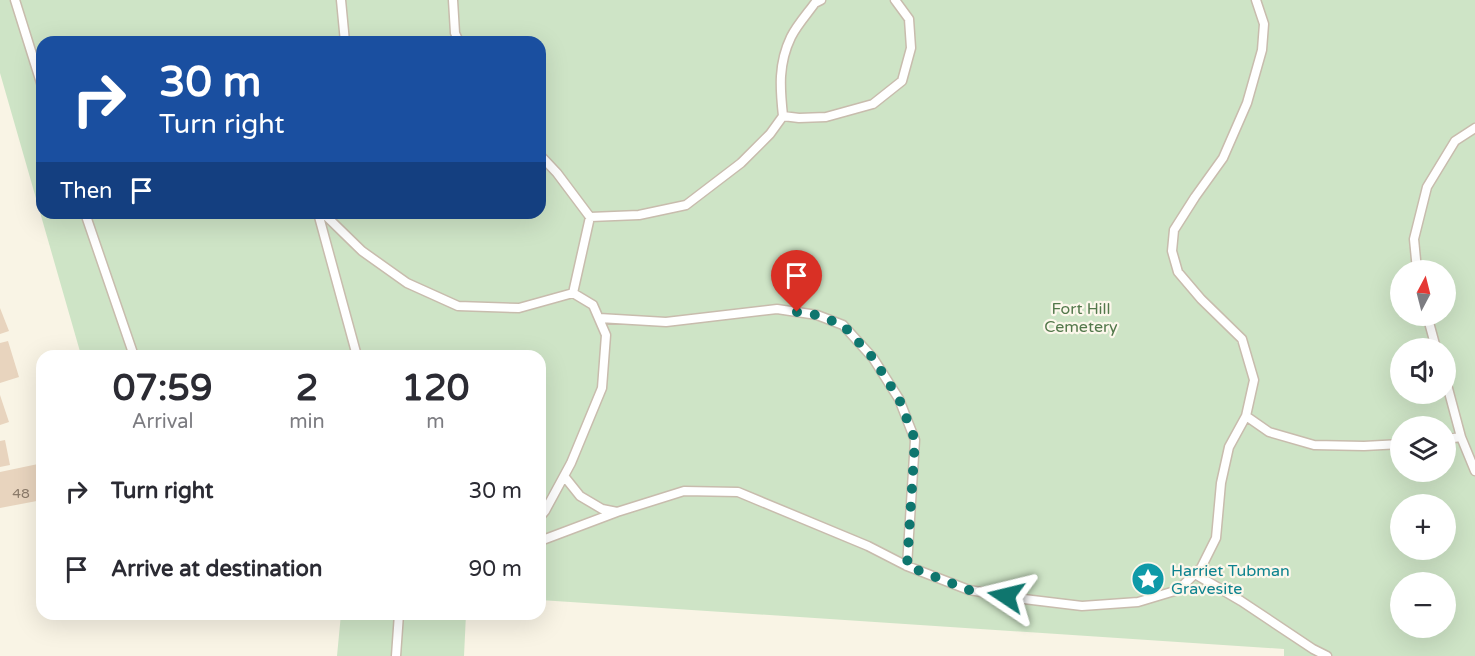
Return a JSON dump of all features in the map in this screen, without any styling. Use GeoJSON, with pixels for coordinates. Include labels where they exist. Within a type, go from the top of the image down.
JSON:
{"type":"FeatureCollection","features":[{"type":"Feature","properties":{"kind":"lane"},"geometry":{"type":"LineString","coordinates":[[15,0],[36,67]]}},
{"type":"Feature","properties":{"kind":"lane"},"geometry":{"type":"LineString","coordinates":[[341,0],[344,36]]}},
{"type":"Feature","properties":{"kind":"lane"},"geometry":{"type":"LineString","coordinates":[[453,0],[456,36]]}},
{"type":"Feature","properties":{"kind":"lane"},"geometry":{"type":"LineString","coordinates":[[590,217],[639,215],[686,205],[741,164],[770,134],[783,116],[780,88],[782,57],[792,36],[815,3],[821,0]]}},
{"type":"Feature","properties":{"kind":"lane"},"geometry":{"type":"LineString","coordinates":[[783,116],[826,117],[873,104],[902,81],[911,48],[909,19],[895,0]]}},
{"type":"Feature","properties":{"kind":"lane"},"geometry":{"type":"LineString","coordinates":[[546,540],[617,512],[684,491],[738,492],[868,546],[907,566],[969,590],[1024,600],[1082,606],[1138,602],[1178,590],[1201,568],[1216,538],[1221,483],[1229,447],[1246,416],[1254,380],[1242,339],[1178,272],[1172,251],[1174,230],[1223,158],[1247,103],[1262,50],[1264,24],[1256,0]]}},
{"type":"Feature","properties":{"kind":"lane"},"geometry":{"type":"LineString","coordinates":[[1416,260],[1414,239],[1427,187],[1455,141],[1475,128]]}},
{"type":"Feature","properties":{"kind":"lane"},"geometry":{"type":"LineString","coordinates":[[546,161],[590,217],[573,292]]}},
{"type":"Feature","properties":{"kind":"lane"},"geometry":{"type":"LineString","coordinates":[[87,219],[132,350]]}},
{"type":"Feature","properties":{"kind":"lane"},"geometry":{"type":"LineString","coordinates":[[320,219],[355,350]]}},
{"type":"Feature","properties":{"kind":"lane"},"geometry":{"type":"LineString","coordinates":[[329,219],[362,251],[407,283],[458,306],[519,308],[573,292],[593,305],[606,335],[602,388],[572,464],[546,509]]}},
{"type":"Feature","properties":{"kind":"lane"},"geometry":{"type":"LineString","coordinates":[[598,318],[666,322],[777,309],[817,315],[843,325],[873,358],[899,399],[915,440],[907,566]]}},
{"type":"Feature","properties":{"kind":"lane"},"geometry":{"type":"LineString","coordinates":[[1452,404],[1461,437],[1475,471]]}},
{"type":"Feature","properties":{"kind":"lane"},"geometry":{"type":"LineString","coordinates":[[1246,416],[1269,432],[1314,445],[1390,445]]}},
{"type":"Feature","properties":{"kind":"lane"},"geometry":{"type":"LineString","coordinates":[[1456,438],[1461,437]]}},
{"type":"Feature","properties":{"kind":"lane"},"geometry":{"type":"LineString","coordinates":[[564,476],[580,496],[602,509],[617,512]]}},
{"type":"Feature","properties":{"kind":"lane"},"geometry":{"type":"LineString","coordinates":[[1195,574],[1327,656]]}},
{"type":"Feature","properties":{"kind":"lane"},"geometry":{"type":"LineString","coordinates":[[396,656],[399,620]]}},
{"type":"Feature","properties":{"kind":"green space","name":"Fort Hill Cemetery"},"geometry":{"type":"Polygon","coordinates":[[[0,0],[1475,0],[1475,656],[1284,656],[1284,649],[546,600],[546,350],[80,350],[42,219],[546,219],[546,36],[36,36],[36,198],[0,73],[0,0]]]}},
{"type":"Feature","properties":{"kind":"green space"},"geometry":{"type":"Polygon","coordinates":[[[340,620],[466,620],[464,656],[337,656],[340,620]]]}},
{"type":"Feature","properties":{"kind":"building"},"geometry":{"type":"Polygon","coordinates":[[[0,308],[9,331],[0,334],[0,308]]]}},
{"type":"Feature","properties":{"kind":"building"},"geometry":{"type":"Polygon","coordinates":[[[8,341],[19,377],[0,383],[0,343],[8,341]]]}},
{"type":"Feature","properties":{"kind":"building"},"geometry":{"type":"Polygon","coordinates":[[[0,395],[9,422],[0,425],[0,395]]]}},
{"type":"Feature","properties":{"kind":"building"},"geometry":{"type":"Polygon","coordinates":[[[5,440],[10,465],[0,467],[0,441],[5,440]]]}},
{"type":"Feature","properties":{"kind":"building"},"geometry":{"type":"Polygon","coordinates":[[[36,464],[36,501],[0,508],[0,472],[36,464]]]}},
{"type":"Feature","properties":{"kind":"place","name":"Harriet Tubman Gravesite"},"geometry":{"type":"Point","coordinates":[1148,579]}},
{"type":"Feature","properties":{"kind":"route"},"geometry":{"type":"LineString","coordinates":[[797,312],[817,315],[843,325],[873,358],[899,399],[915,440],[907,566],[969,590],[1006,596]]}}]}
